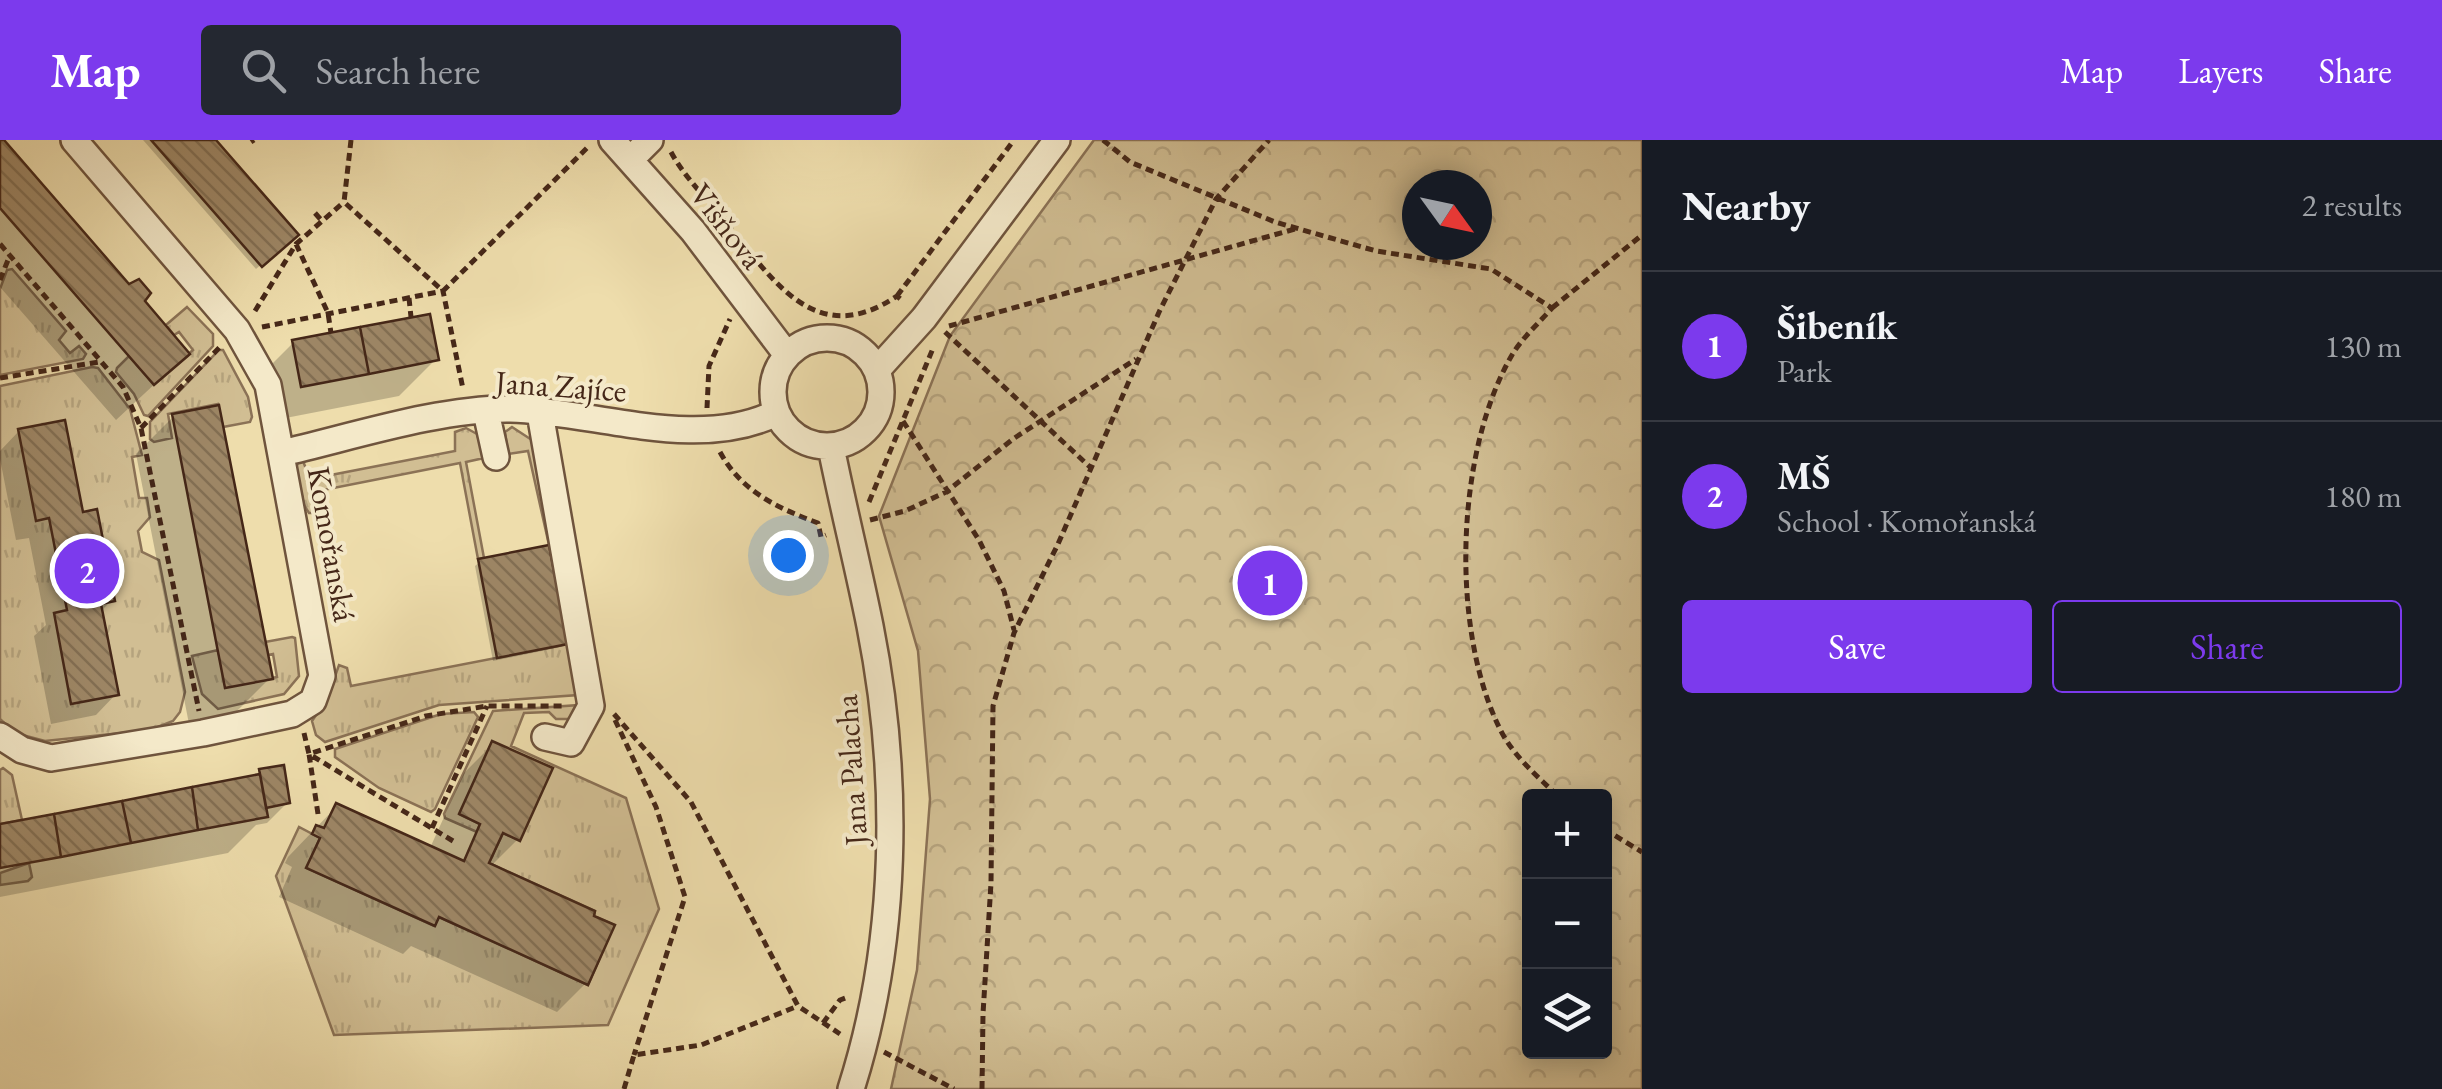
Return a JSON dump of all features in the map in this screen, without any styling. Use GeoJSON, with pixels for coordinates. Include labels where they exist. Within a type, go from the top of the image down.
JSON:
{"type":"FeatureCollection","features":[{"type":"Feature","properties":{"kind":"street","name":"Komořanská"},"geometry":{"type":"LineString","coordinates":[[74,140],[243,325],[268,385],[282,453],[308,528],[331,654],[302,708]]}},
{"type":"Feature","properties":{"kind":"street"},"geometry":{"type":"LineString","coordinates":[[631,159],[650,140]]}},
{"type":"Feature","properties":{"kind":"street"},"geometry":{"type":"LineString","coordinates":[[877,370],[932,324],[1057,140]]}},
{"type":"Feature","properties":{"kind":"street","name":"Višňová"},"geometry":{"type":"LineString","coordinates":[[600,143],[631,159],[693,231],[787,355]]}},
{"type":"Feature","properties":{"kind":"street"},"geometry":{"type":"LineString","coordinates":[[818,338],[836,338],[853,344],[877,370],[880,404],[874,420],[848,443],[814,446],[785,428],[776,413],[773,382],[787,355],[801,344],[818,338]]}},
{"type":"Feature","properties":{"kind":"street","name":"Jana Zajíce"},"geometry":{"type":"LineString","coordinates":[[282,453],[448,416],[509,410],[710,430],[753,424],[776,413]]}},
{"type":"Feature","properties":{"kind":"street"},"geometry":{"type":"LineString","coordinates":[[486,412],[496,456]]}},
{"type":"Feature","properties":{"kind":"street"},"geometry":{"type":"LineString","coordinates":[[540,413],[591,706],[570,743],[545,737]]}},
{"type":"Feature","properties":{"kind":"street","name":"Jana Palacha"},"geometry":{"type":"LineString","coordinates":[[831,447],[858,523],[883,724],[890,859],[878,971],[851,1089]]}},
{"type":"Feature","properties":{"kind":"street"},"geometry":{"type":"LineString","coordinates":[[0,736],[22,750],[52,758],[203,733],[302,708]]}},
{"type":"Feature","properties":{"kind":"path"},"geometry":{"type":"LineString","coordinates":[[141,428],[243,325],[296,244],[344,202],[351,140]]}},
{"type":"Feature","properties":{"kind":"path"},"geometry":{"type":"LineString","coordinates":[[676,140],[670,154],[775,284],[796,302],[831,315],[860,314],[897,296],[1014,140]]}},
{"type":"Feature","properties":{"kind":"path"},"geometry":{"type":"LineString","coordinates":[[1103,140],[1130,162],[1298,229],[1376,251],[1491,269],[1552,308]]}},
{"type":"Feature","properties":{"kind":"path"},"geometry":{"type":"LineString","coordinates":[[982,1089],[992,866],[993,706],[1014,633],[1216,198],[1269,140]]}},
{"type":"Feature","properties":{"kind":"path"},"geometry":{"type":"LineString","coordinates":[[243,325],[254,329],[442,291],[600,143]]}},
{"type":"Feature","properties":{"kind":"path"},"geometry":{"type":"LineString","coordinates":[[344,202],[442,291],[464,396]]}},
{"type":"Feature","properties":{"kind":"path"},"geometry":{"type":"LineString","coordinates":[[315,213],[322,221]]}},
{"type":"Feature","properties":{"kind":"path"},"geometry":{"type":"LineString","coordinates":[[932,324],[1298,229]]}},
{"type":"Feature","properties":{"kind":"path"},"geometry":{"type":"LineString","coordinates":[[1550,789],[1521,762],[1498,726],[1475,655],[1466,569],[1469,482],[1486,410],[1514,352],[1552,308],[1642,235]]}},
{"type":"Feature","properties":{"kind":"path"},"geometry":{"type":"LineString","coordinates":[[0,244],[123,388],[141,428],[203,733]]}},
{"type":"Feature","properties":{"kind":"path"},"geometry":{"type":"LineString","coordinates":[[296,244],[328,313],[331,333]]}},
{"type":"Feature","properties":{"kind":"path"},"geometry":{"type":"LineString","coordinates":[[0,280],[10,255]]}},
{"type":"Feature","properties":{"kind":"path"},"geometry":{"type":"LineString","coordinates":[[897,296],[1090,468]]}},
{"type":"Feature","properties":{"kind":"path"},"geometry":{"type":"LineString","coordinates":[[409,298],[411,318]]}},
{"type":"Feature","properties":{"kind":"path"},"geometry":{"type":"LineString","coordinates":[[731,317],[709,366],[705,402],[710,430],[722,457],[742,484],[770,503],[818,523],[822,537],[905,511],[946,492],[1040,422],[1139,358]]}},
{"type":"Feature","properties":{"kind":"path"},"geometry":{"type":"LineString","coordinates":[[858,523],[902,421],[932,324]]}},
{"type":"Feature","properties":{"kind":"path"},"geometry":{"type":"LineString","coordinates":[[0,378],[99,362]]}},
{"type":"Feature","properties":{"kind":"path"},"geometry":{"type":"LineString","coordinates":[[902,421],[978,540],[1004,591],[1014,633]]}},
{"type":"Feature","properties":{"kind":"path"},"geometry":{"type":"LineString","coordinates":[[309,754],[426,716],[487,706],[591,706]]}},
{"type":"Feature","properties":{"kind":"path"},"geometry":{"type":"LineString","coordinates":[[432,828],[487,706]]}},
{"type":"Feature","properties":{"kind":"path"},"geometry":{"type":"LineString","coordinates":[[302,708],[318,814]]}},
{"type":"Feature","properties":{"kind":"path"},"geometry":{"type":"LineString","coordinates":[[624,1089],[686,896],[656,808],[611,711],[691,802],[798,1006],[840,1034]]}},
{"type":"Feature","properties":{"kind":"path"},"geometry":{"type":"LineString","coordinates":[[309,754],[453,841]]}},
{"type":"Feature","properties":{"kind":"path"},"geometry":{"type":"LineString","coordinates":[[1612,834],[1642,852]]}},
{"type":"Feature","properties":{"kind":"path"},"geometry":{"type":"LineString","coordinates":[[634,1055],[701,1045],[798,1006]]}},
{"type":"Feature","properties":{"kind":"green space"},"geometry":{"type":"Polygon","coordinates":[[[1094,140],[1642,140],[1642,1089],[891,1089],[917,970],[930,799],[918,651],[879,516],[950,336],[1094,140]]]}},
{"type":"Feature","properties":{"kind":"green space"},"geometry":{"type":"Polygon","coordinates":[[[12,269],[66,331],[59,340],[70,353],[79,346],[86,354],[83,359],[0,375],[0,289],[7,270],[12,269]]]}},
{"type":"Feature","properties":{"kind":"green space"},"geometry":{"type":"Polygon","coordinates":[[[187,307],[213,334],[213,346],[148,416],[144,415],[117,368],[129,356],[154,384],[193,350],[179,332],[174,335],[166,325],[187,307]]]}},
{"type":"Feature","properties":{"kind":"green space"},"geometry":{"type":"Polygon","coordinates":[[[223,350],[248,397],[250,422],[223,427],[218,404],[168,414],[172,438],[154,442],[150,439],[150,422],[223,350]]]}},
{"type":"Feature","properties":{"kind":"green space"},"geometry":{"type":"Polygon","coordinates":[[[98,368],[130,409],[142,455],[132,457],[139,498],[147,498],[150,517],[138,531],[142,552],[159,560],[185,692],[180,712],[173,721],[150,730],[45,741],[15,733],[0,719],[0,386],[98,368]]]}},
{"type":"Feature","properties":{"kind":"green space"},"geometry":{"type":"Polygon","coordinates":[[[512,427],[541,446],[556,539],[549,545],[528,451],[508,454],[505,432],[512,427]]]}},
{"type":"Feature","properties":{"kind":"green space"},"geometry":{"type":"Polygon","coordinates":[[[466,428],[477,434],[484,458],[466,462],[484,558],[478,559],[460,463],[313,492],[313,513],[304,505],[298,462],[303,461],[310,479],[455,451],[455,432],[466,428]]]}},
{"type":"Feature","properties":{"kind":"green space"},"geometry":{"type":"Polygon","coordinates":[[[292,637],[299,676],[284,694],[218,709],[202,694],[192,656],[218,650],[226,687],[277,677],[273,654],[268,655],[265,642],[292,637]]]}},
{"type":"Feature","properties":{"kind":"green space"},"geometry":{"type":"Polygon","coordinates":[[[568,644],[578,695],[439,705],[325,742],[316,735],[312,721],[327,699],[339,665],[347,668],[351,686],[568,644]]]}},
{"type":"Feature","properties":{"kind":"green space"},"geometry":{"type":"Polygon","coordinates":[[[580,705],[574,719],[556,719],[549,712],[524,713],[511,746],[626,798],[659,909],[608,1025],[334,1035],[276,876],[299,827],[320,838],[307,868],[434,926],[439,917],[588,985],[614,925],[594,916],[595,911],[489,863],[503,833],[520,840],[459,814],[480,824],[477,832],[445,818],[444,814],[493,711],[580,705]]]}},
{"type":"Feature","properties":{"kind":"green space"},"geometry":{"type":"Polygon","coordinates":[[[474,712],[478,717],[431,812],[379,788],[335,757],[335,749],[441,714],[474,712]]]}},
{"type":"Feature","properties":{"kind":"green space"},"geometry":{"type":"Polygon","coordinates":[[[0,770],[12,775],[22,820],[0,824],[0,770]]]}},
{"type":"Feature","properties":{"kind":"green space"},"geometry":{"type":"Polygon","coordinates":[[[29,863],[32,877],[28,881],[0,885],[0,873],[29,863]]]}},
{"type":"Feature","properties":{"kind":"building"},"geometry":{"type":"Polygon","coordinates":[[[0,140],[129,284],[139,279],[151,293],[145,301],[190,354],[154,385],[0,208],[0,140]]]}},
{"type":"Feature","properties":{"kind":"building"},"geometry":{"type":"Polygon","coordinates":[[[151,140],[216,140],[299,235],[262,267],[151,140]]]}},
{"type":"Feature","properties":{"kind":"building"},"geometry":{"type":"Polygon","coordinates":[[[430,314],[439,360],[369,374],[360,327],[430,314]]]}},
{"type":"Feature","properties":{"kind":"building"},"geometry":{"type":"Polygon","coordinates":[[[360,327],[369,374],[301,387],[292,340],[360,327]]]}},
{"type":"Feature","properties":{"kind":"building"},"geometry":{"type":"Polygon","coordinates":[[[219,405],[273,679],[225,688],[172,414],[219,405]]]}},
{"type":"Feature","properties":{"kind":"building"},"geometry":{"type":"Polygon","coordinates":[[[65,420],[83,512],[97,509],[115,601],[101,604],[119,695],[71,704],[54,613],[67,610],[49,518],[36,521],[18,429],[65,420]]]}},
{"type":"Feature","properties":{"kind":"building"},"geometry":{"type":"Polygon","coordinates":[[[549,545],[568,644],[497,658],[478,559],[549,545]]]}},
{"type":"Feature","properties":{"kind":"building"},"geometry":{"type":"Polygon","coordinates":[[[492,741],[553,768],[520,841],[503,833],[489,863],[595,911],[594,916],[615,925],[588,985],[439,917],[435,926],[306,868],[320,838],[312,834],[316,825],[324,828],[336,803],[464,861],[480,824],[459,814],[492,741]]]}},
{"type":"Feature","properties":{"kind":"building"},"geometry":{"type":"Polygon","coordinates":[[[284,765],[290,803],[266,808],[259,769],[284,765]]]}},
{"type":"Feature","properties":{"kind":"building"},"geometry":{"type":"Polygon","coordinates":[[[260,774],[268,817],[198,830],[192,787],[260,774]]]}},
{"type":"Feature","properties":{"kind":"building"},"geometry":{"type":"Polygon","coordinates":[[[192,787],[198,830],[131,843],[122,801],[192,787]]]}},
{"type":"Feature","properties":{"kind":"building"},"geometry":{"type":"Polygon","coordinates":[[[122,801],[131,843],[61,857],[54,814],[122,801]]]}},
{"type":"Feature","properties":{"kind":"building"},"geometry":{"type":"Polygon","coordinates":[[[54,814],[61,857],[0,868],[0,824],[54,814]]]}},
{"type":"Feature","properties":{"kind":"place","name":"MŠ"},"geometry":{"type":"Point","coordinates":[87,571]}},
{"type":"Feature","properties":{"kind":"place","name":"Šibeník"},"geometry":{"type":"Point","coordinates":[1270,583]}}]}
